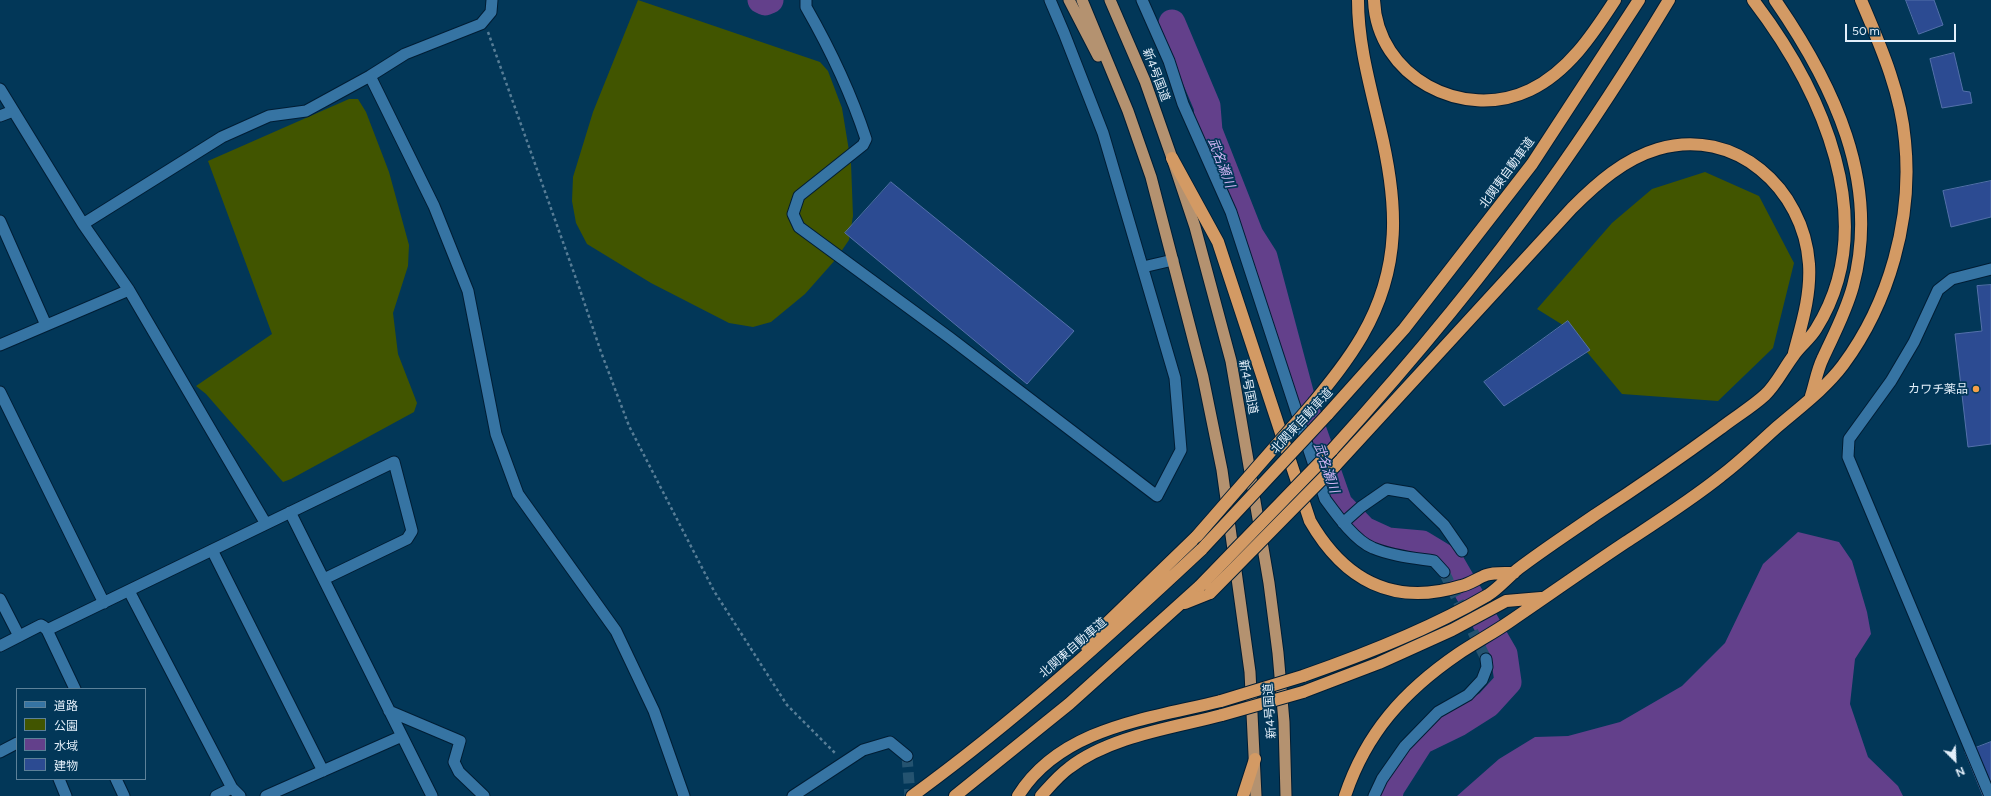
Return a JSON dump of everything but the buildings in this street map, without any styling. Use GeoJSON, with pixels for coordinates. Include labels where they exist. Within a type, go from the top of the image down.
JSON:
{"type":"FeatureCollection","features":[{"type":"Feature","properties":{"kind":"highway"},"geometry":{"type":"LineString","coordinates":[[1069,0],[1128,111]]}},
{"type":"Feature","properties":{"kind":"highway","name":"新4号国道"},"geometry":{"type":"LineString","coordinates":[[1082,0],[1128,111],[1151,177],[1174,260],[1203,377],[1222,470],[1250,672],[1256,796]]}},
{"type":"Feature","properties":{"kind":"highway","name":"新4号国道"},"geometry":{"type":"LineString","coordinates":[[1110,0],[1146,81],[1172,158],[1195,227],[1231,362],[1269,583],[1278,653],[1284,722],[1286,796]]}},
{"type":"Feature","properties":{"kind":"highway"},"geometry":{"type":"LineString","coordinates":[[1117,0],[1125,32]]}},
{"type":"Feature","properties":{"kind":"highway"},"geometry":{"type":"LineString","coordinates":[[1057,681],[1108,622],[1197,536],[1314,402],[1345,362],[1362,336],[1375,310],[1386,278],[1393,248],[1393,194],[1390,173],[1361,45],[1358,0]]}},
{"type":"Feature","properties":{"kind":"highway"},"geometry":{"type":"LineString","coordinates":[[1374,0],[1374,11],[1384,38],[1393,57],[1409,74],[1433,89],[1461,98],[1487,100],[1510,98],[1531,90],[1548,80],[1571,59],[1594,31],[1615,0]]}},
{"type":"Feature","properties":{"kind":"highway","name":"北関東自動車道"},"geometry":{"type":"LineString","coordinates":[[912,796],[993,734],[1113,632],[1202,549],[1327,415],[1404,329],[1532,164],[1639,0]]}},
{"type":"Feature","properties":{"kind":"highway"},"geometry":{"type":"LineString","coordinates":[[1205,589],[1332,450],[1423,346],[1506,242],[1548,186],[1603,105],[1669,0]]}},
{"type":"Feature","properties":{"kind":"highway"},"geometry":{"type":"LineString","coordinates":[[1018,796],[1048,761],[1081,740],[1106,730],[1221,701],[1303,676],[1380,646],[1439,620],[1491,594],[1514,573],[1549,546],[1701,443],[1766,394],[1794,354],[1816,330],[1830,302],[1839,272],[1843,247],[1844,222],[1839,170],[1825,126],[1784,45],[1753,0]]}},
{"type":"Feature","properties":{"kind":"highway"},"geometry":{"type":"LineString","coordinates":[[1775,0],[1810,53],[1837,109],[1849,141],[1861,201],[1862,231],[1853,284],[1846,310],[1822,360],[1810,398]]}},
{"type":"Feature","properties":{"kind":"highway"},"geometry":{"type":"LineString","coordinates":[[1346,796],[1362,757],[1375,733],[1390,712],[1409,692],[1458,654],[1512,620],[1721,476],[1810,398],[1841,368],[1861,338],[1889,277],[1905,208],[1906,161],[1901,115],[1875,34],[1860,0]]}},
{"type":"Feature","properties":{"kind":"highway"},"geometry":{"type":"LineString","coordinates":[[955,796],[1069,704],[1180,605],[1205,589],[1335,466],[1567,213],[1595,185],[1616,169],[1658,149],[1679,145],[1701,145],[1719,148],[1754,163],[1771,178],[1786,196],[1797,216],[1809,264],[1807,306],[1794,354]]}},
{"type":"Feature","properties":{"kind":"highway"},"geometry":{"type":"LineString","coordinates":[[1172,158],[1218,242],[1310,521],[1330,552],[1347,569],[1372,584],[1393,590],[1412,593],[1436,592],[1462,586],[1488,574],[1514,573]]}},
{"type":"Feature","properties":{"kind":"highway"},"geometry":{"type":"LineString","coordinates":[[1041,796],[1069,767],[1089,755],[1110,746],[1303,692],[1366,668],[1432,639],[1506,601],[1542,598]]}},
{"type":"Feature","properties":{"kind":"highway"},"geometry":{"type":"LineString","coordinates":[[1243,796],[1255,759]]}},
{"type":"Feature","properties":{"kind":"street"},"geometry":{"type":"LineString","coordinates":[[83,224],[222,137],[269,116],[306,111],[370,76],[405,54],[481,24],[491,12],[492,0]]}},
{"type":"Feature","properties":{"kind":"street"},"geometry":{"type":"LineString","coordinates":[[806,0],[806,7],[830,49],[851,98],[866,139],[863,145],[799,196],[793,214],[799,227],[950,338],[1157,496],[1181,450],[1175,378],[1102,133],[1050,0]]}},
{"type":"Feature","properties":{"kind":"street"},"geometry":{"type":"LineString","coordinates":[[1142,0],[1169,61],[1184,104],[1232,212],[1325,499],[1343,523],[1371,548],[1410,558],[1434,561],[1444,572]]}},
{"type":"Feature","properties":{"kind":"street"},"geometry":{"type":"LineString","coordinates":[[370,76],[434,206],[468,291],[496,434],[518,494],[616,631],[654,711],[684,796]]}},
{"type":"Feature","properties":{"kind":"street"},"geometry":{"type":"LineString","coordinates":[[0,89],[83,224],[130,290],[266,524]]}},
{"type":"Feature","properties":{"kind":"street"},"geometry":{"type":"LineString","coordinates":[[0,116],[13,111]]}},
{"type":"Feature","properties":{"kind":"street"},"geometry":{"type":"LineString","coordinates":[[0,221],[46,325]]}},
{"type":"Feature","properties":{"kind":"street"},"geometry":{"type":"LineString","coordinates":[[1143,267],[1174,260]]}},
{"type":"Feature","properties":{"kind":"street"},"geometry":{"type":"LineString","coordinates":[[1990,796],[1848,457],[1849,439],[1891,381],[1914,342],[1938,290],[1952,279],[1991,270]]}},
{"type":"Feature","properties":{"kind":"street"},"geometry":{"type":"LineString","coordinates":[[0,345],[130,290]]}},
{"type":"Feature","properties":{"kind":"street"},"geometry":{"type":"LineString","coordinates":[[0,392],[104,603]]}},
{"type":"Feature","properties":{"kind":"street"},"geometry":{"type":"LineString","coordinates":[[0,646],[19,636],[104,603],[394,462],[412,531],[407,539],[324,579]]}},
{"type":"Feature","properties":{"kind":"street"},"geometry":{"type":"LineString","coordinates":[[1343,523],[1361,507],[1387,489],[1411,493],[1444,525],[1462,551]]}},
{"type":"Feature","properties":{"kind":"street"},"geometry":{"type":"LineString","coordinates":[[290,512],[432,796]]}},
{"type":"Feature","properties":{"kind":"street"},"geometry":{"type":"LineString","coordinates":[[212,550],[323,771]]}},
{"type":"Feature","properties":{"kind":"street"},"geometry":{"type":"LineString","coordinates":[[129,591],[236,792],[216,796]]}},
{"type":"Feature","properties":{"kind":"street"},"geometry":{"type":"LineString","coordinates":[[0,599],[19,636]]}},
{"type":"Feature","properties":{"kind":"street"},"geometry":{"type":"LineString","coordinates":[[44,627],[74,688]]}},
{"type":"Feature","properties":{"kind":"street"},"geometry":{"type":"LineString","coordinates":[[1374,796],[1382,779],[1405,746],[1438,712],[1468,696],[1482,680],[1487,667],[1486,659]]}},
{"type":"Feature","properties":{"kind":"street"},"geometry":{"type":"LineString","coordinates":[[390,711],[460,741],[454,762],[459,772],[484,796]]}},
{"type":"Feature","properties":{"kind":"street"},"geometry":{"type":"LineString","coordinates":[[266,796],[402,736]]}},
{"type":"Feature","properties":{"kind":"street"},"geometry":{"type":"LineString","coordinates":[[793,796],[863,750],[890,742],[907,756]]}},
{"type":"Feature","properties":{"kind":"street"},"geometry":{"type":"LineString","coordinates":[[0,752],[16,744]]}},
{"type":"Feature","properties":{"kind":"street"},"geometry":{"type":"LineString","coordinates":[[59,780],[66,796]]}},
{"type":"Feature","properties":{"kind":"street"},"geometry":{"type":"LineString","coordinates":[[116,780],[124,796]]}},
{"type":"Feature","properties":{"kind":"path"},"geometry":{"type":"LineString","coordinates":[[484,21],[577,280],[600,352],[629,426],[714,591],[782,698],[787,705],[843,762]]}},
{"type":"Feature","properties":{"kind":"green space"},"geometry":{"type":"Polygon","coordinates":[[[638,0],[820,62],[828,71],[842,108],[851,163],[853,216],[849,240],[836,259],[805,294],[771,322],[753,327],[729,323],[651,283],[587,244],[576,223],[572,201],[573,177],[593,112],[638,0]]]}},
{"type":"Feature","properties":{"kind":"green space"},"geometry":{"type":"Polygon","coordinates":[[[349,99],[358,99],[366,112],[389,172],[409,245],[408,266],[393,313],[398,354],[417,403],[414,412],[283,482],[206,394],[196,386],[272,334],[208,161],[349,99]]]}},
{"type":"Feature","properties":{"kind":"green space"},"geometry":{"type":"Polygon","coordinates":[[[1705,172],[1759,196],[1794,263],[1773,348],[1718,401],[1622,394],[1566,327],[1537,309],[1612,223],[1652,189],[1705,172]]]}},
{"type":"Feature","properties":{"kind":"water"},"geometry":{"type":"Polygon","coordinates":[[[1798,532],[1839,542],[1852,561],[1867,612],[1871,634],[1855,659],[1850,704],[1868,757],[1898,786],[1903,796],[1457,796],[1499,759],[1535,737],[1568,736],[1620,722],[1682,686],[1725,643],[1763,564],[1798,532]]]}},
{"type":"Feature","properties":{"kind":"waterway","name":"武名瀬川"},"geometry":{"type":"LineString","coordinates":[[761,0],[765,2],[770,0]]}},
{"type":"Feature","properties":{"kind":"waterway","name":"武名瀬川"},"geometry":{"type":"LineString","coordinates":[[1172,23],[1207,106],[1209,131],[1250,235],[1264,257],[1301,396],[1339,504],[1364,530],[1388,541],[1422,544],[1450,561],[1504,654],[1508,682],[1488,704],[1458,723],[1421,741],[1391,788],[1389,796]]}},
{"type":"Feature","properties":{"kind":"tunnel"},"geometry":{"type":"LineString","coordinates":[[1444,572],[1486,659]]}},
{"type":"Feature","properties":{"kind":"tunnel"},"geometry":{"type":"LineString","coordinates":[[907,756],[910,796]]}},
{"type":"Feature","properties":{"kind":"place","name":"カワチ薬品"},"geometry":{"type":"Point","coordinates":[1976,389]}}]}
